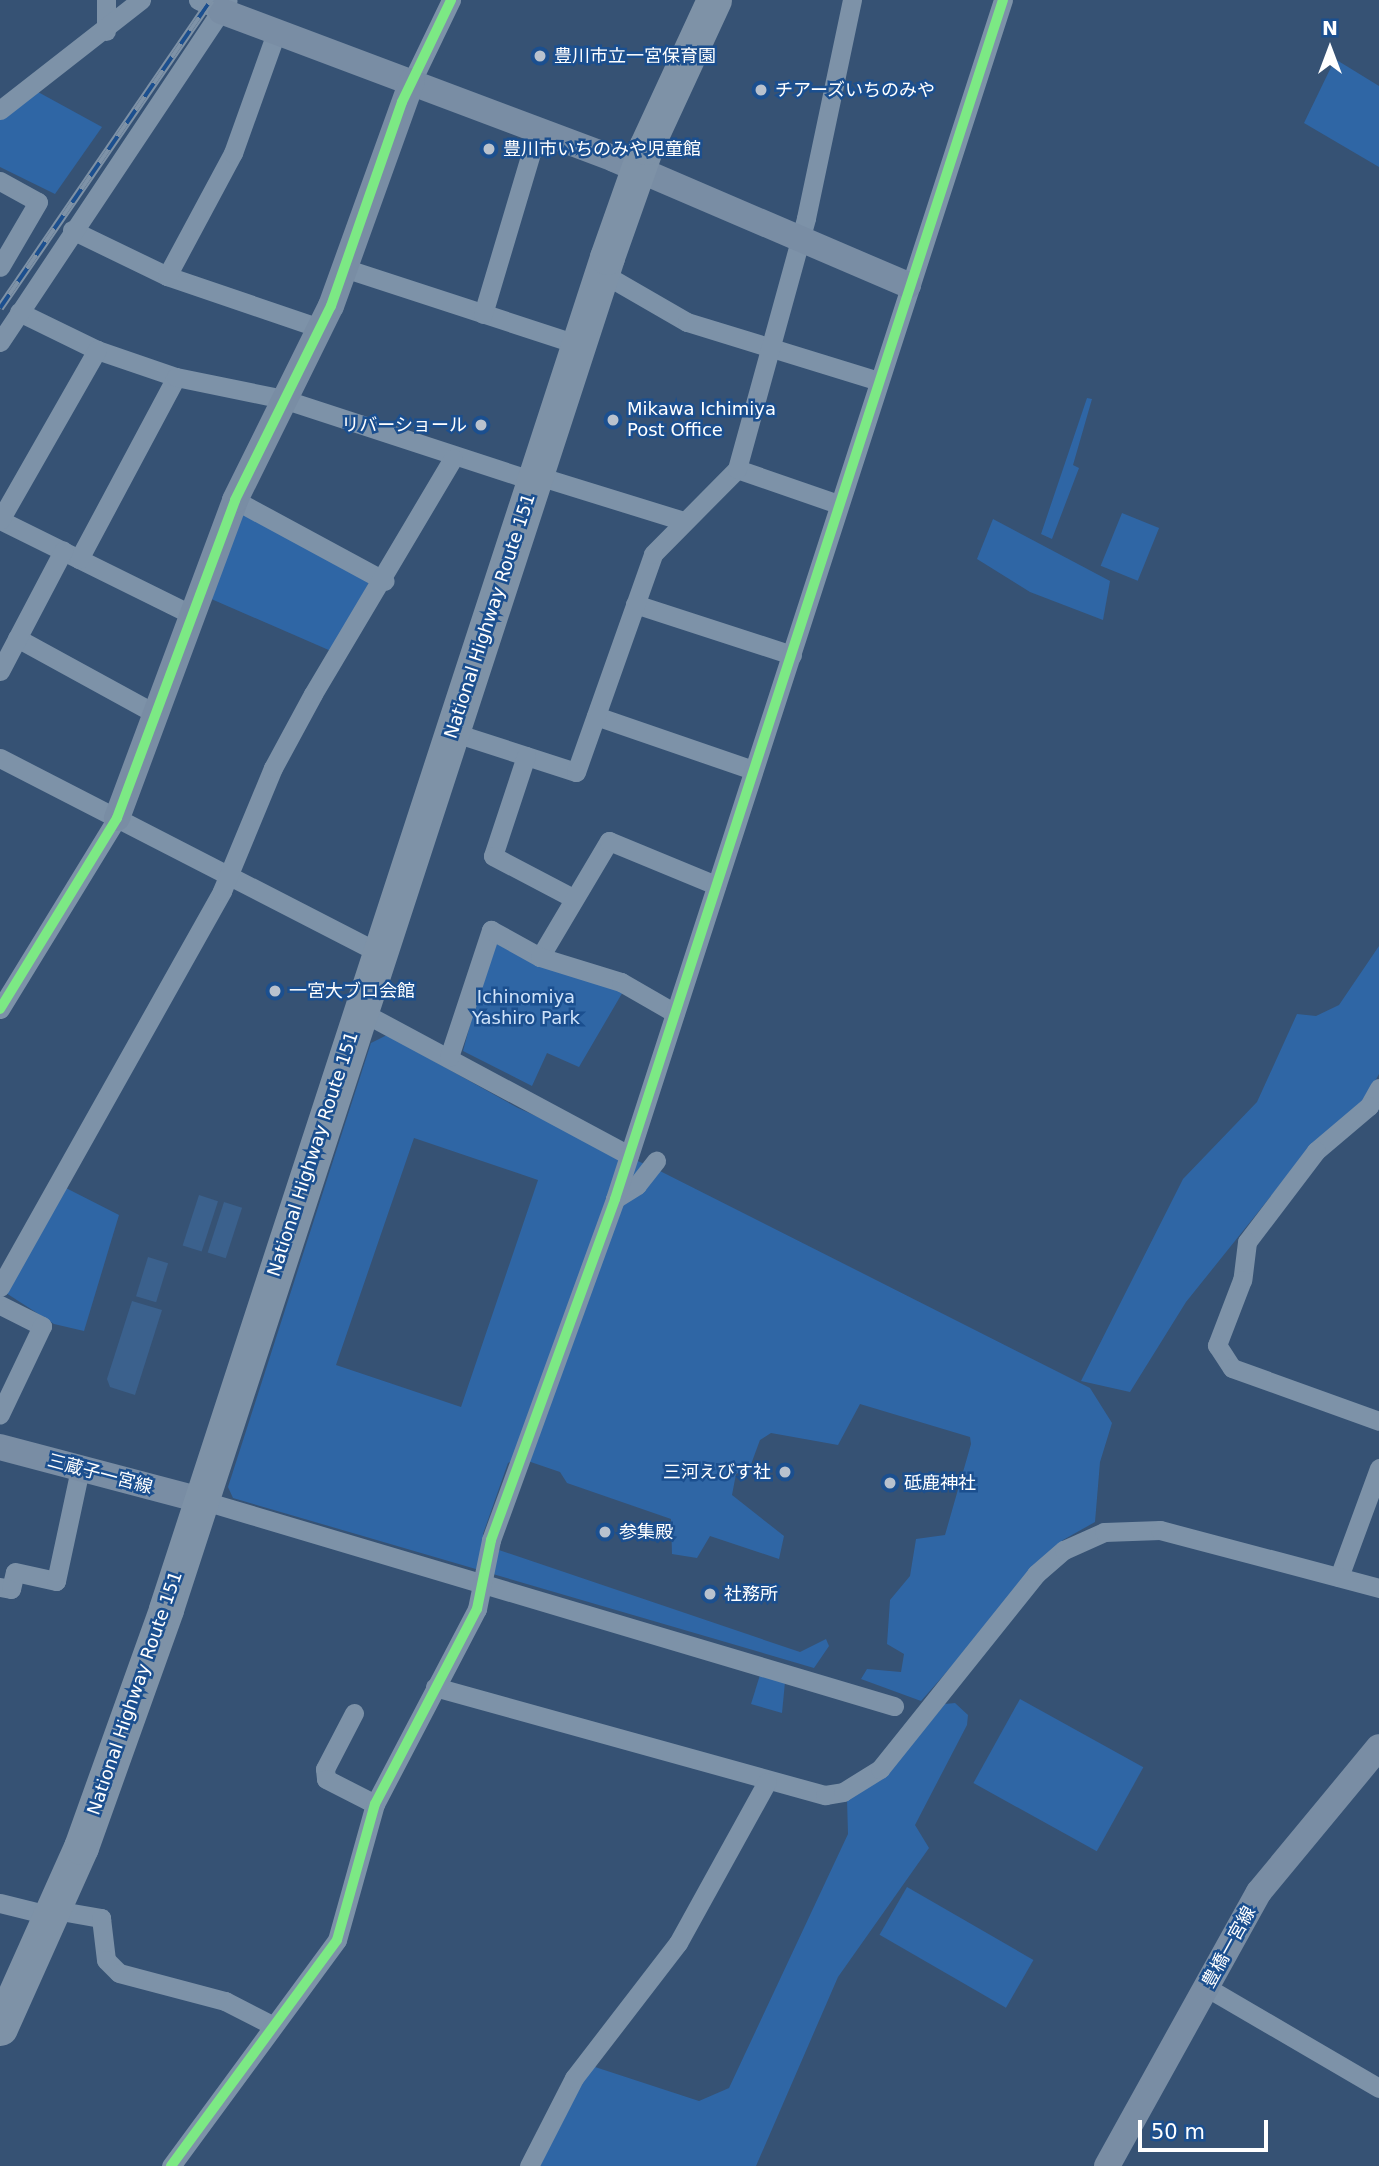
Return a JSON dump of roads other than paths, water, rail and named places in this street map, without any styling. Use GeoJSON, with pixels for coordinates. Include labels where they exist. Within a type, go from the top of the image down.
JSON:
{"type":"FeatureCollection","features":[{"type":"Feature","properties":{"kind":"highway","name":"National Highway Route 151"},"geometry":{"type":"LineString","coordinates":[[0,2028],[53,1913],[201,1500],[638,170],[714,0]]}},
{"type":"Feature","properties":{"kind":"street"},"geometry":{"type":"LineString","coordinates":[[106,0],[106,31]]}},
{"type":"Feature","properties":{"kind":"street"},"geometry":{"type":"LineString","coordinates":[[0,110],[106,31],[141,0]]}},
{"type":"Feature","properties":{"kind":"street"},"geometry":{"type":"LineString","coordinates":[[0,1009],[117,818],[235,500],[320,328],[412,81],[452,0]]}},
{"type":"Feature","properties":{"kind":"street"},"geometry":{"type":"LineString","coordinates":[[453,732],[576,772],[653,554],[737,469],[799,238],[852,0]]}},
{"type":"Feature","properties":{"kind":"street"},"geometry":{"type":"LineString","coordinates":[[171,2166],[337,1940],[375,1804],[477,1609],[482,1584],[525,1442],[615,1199],[792,655],[876,380],[1003,0]]}},
{"type":"Feature","properties":{"kind":"street"},"geometry":{"type":"LineString","coordinates":[[0,342],[216,4],[276,33],[412,81],[638,170],[908,285]]}},
{"type":"Feature","properties":{"kind":"street"},"geometry":{"type":"LineString","coordinates":[[167,276],[233,153],[276,33]]}},
{"type":"Feature","properties":{"kind":"street"},"geometry":{"type":"LineString","coordinates":[[483,314],[538,130]]}},
{"type":"Feature","properties":{"kind":"street"},"geometry":{"type":"LineString","coordinates":[[0,181],[38,202],[0,268]]}},
{"type":"Feature","properties":{"kind":"street"},"geometry":{"type":"LineString","coordinates":[[72,230],[167,276],[320,328]]}},
{"type":"Feature","properties":{"kind":"street"},"geometry":{"type":"LineString","coordinates":[[344,268],[579,345]]}},
{"type":"Feature","properties":{"kind":"street"},"geometry":{"type":"LineString","coordinates":[[602,273],[687,322],[772,345],[876,380]]}},
{"type":"Feature","properties":{"kind":"street"},"geometry":{"type":"LineString","coordinates":[[19,312],[97,350],[176,377],[284,399],[453,458],[535,478],[684,521]]}},
{"type":"Feature","properties":{"kind":"street"},"geometry":{"type":"LineString","coordinates":[[97,350],[0,520],[192,615]]}},
{"type":"Feature","properties":{"kind":"street"},"geometry":{"type":"LineString","coordinates":[[0,671],[17,638],[71,555],[176,377]]}},
{"type":"Feature","properties":{"kind":"street"},"geometry":{"type":"LineString","coordinates":[[0,1287],[227,876],[278,758],[385,581],[453,458]]}},
{"type":"Feature","properties":{"kind":"street"},"geometry":{"type":"LineString","coordinates":[[737,469],[838,504]]}},
{"type":"Feature","properties":{"kind":"street"},"geometry":{"type":"LineString","coordinates":[[235,500],[385,581]]}},
{"type":"Feature","properties":{"kind":"street"},"geometry":{"type":"LineString","coordinates":[[635,604],[792,655]]}},
{"type":"Feature","properties":{"kind":"street"},"geometry":{"type":"LineString","coordinates":[[17,638],[156,714]]}},
{"type":"Feature","properties":{"kind":"street"},"geometry":{"type":"LineString","coordinates":[[596,716],[753,770]]}},
{"type":"Feature","properties":{"kind":"street"},"geometry":{"type":"LineString","coordinates":[[526,756],[493,856],[573,898]]}},
{"type":"Feature","properties":{"kind":"street"},"geometry":{"type":"LineString","coordinates":[[0,758],[379,953]]}},
{"type":"Feature","properties":{"kind":"street"},"geometry":{"type":"LineString","coordinates":[[540,957],[609,841],[716,885]]}},
{"type":"Feature","properties":{"kind":"street"},"geometry":{"type":"LineString","coordinates":[[449,1057],[491,930],[540,957],[621,982],[675,1013]]}},
{"type":"Feature","properties":{"kind":"street"},"geometry":{"type":"LineString","coordinates":[[360,1011],[629,1154]]}},
{"type":"Feature","properties":{"kind":"street"},"geometry":{"type":"LineString","coordinates":[[1379,1088],[1374,1109],[1316,1151],[1247,1242],[1242,1280],[1217,1345],[1232,1368],[1379,1421]]}},
{"type":"Feature","properties":{"kind":"street"},"geometry":{"type":"LineString","coordinates":[[615,1199],[637,1185],[656,1161]]}},
{"type":"Feature","properties":{"kind":"street"},"geometry":{"type":"LineString","coordinates":[[0,1305],[41,1326],[0,1414]]}},
{"type":"Feature","properties":{"kind":"street","name":"三蔵子一宮線"},"geometry":{"type":"LineString","coordinates":[[0,1447],[201,1500]]}},
{"type":"Feature","properties":{"kind":"street"},"geometry":{"type":"LineString","coordinates":[[1339,1577],[1379,1468]]}},
{"type":"Feature","properties":{"kind":"street"},"geometry":{"type":"LineString","coordinates":[[0,1587],[11,1589],[15,1572],[56,1581],[80,1469]]}},
{"type":"Feature","properties":{"kind":"street"},"geometry":{"type":"LineString","coordinates":[[201,1500],[894,1706]]}},
{"type":"Feature","properties":{"kind":"street"},"geometry":{"type":"LineString","coordinates":[[435,1688],[767,1782],[825,1795],[862,1783],[949,1688],[1036,1574],[1064,1550],[1104,1532],[1160,1530],[1379,1588]]}},
{"type":"Feature","properties":{"kind":"street"},"geometry":{"type":"LineString","coordinates":[[354,1713],[325,1769],[326,1779],[375,1804]]}},
{"type":"Feature","properties":{"kind":"street","name":"豊橋一宮線"},"geometry":{"type":"LineString","coordinates":[[1107,2166],[1206,1987],[1292,1845],[1379,1747]]}},
{"type":"Feature","properties":{"kind":"street"},"geometry":{"type":"LineString","coordinates":[[528,2166],[574,2078],[678,1943],[767,1782]]}},
{"type":"Feature","properties":{"kind":"street"},"geometry":{"type":"LineString","coordinates":[[0,1903],[53,1913],[101,1918],[106,1960],[119,1973],[225,2001],[272,2025]]}},
{"type":"Feature","properties":{"kind":"street"},"geometry":{"type":"LineString","coordinates":[[1206,1987],[1379,2088]]}},
{"type":"Feature","properties":{"kind":"railway"},"geometry":{"type":"LineString","coordinates":[[0,308],[211,0]]}},
{"type":"Feature","properties":{"kind":"place","name":"豊川市立一宮保育園"},"geometry":{"type":"Point","coordinates":[540,56]}},
{"type":"Feature","properties":{"kind":"place","name":"チアーズいちのみや"},"geometry":{"type":"Point","coordinates":[761,90]}},
{"type":"Feature","properties":{"kind":"place","name":"豊川市いちのみや児童館"},"geometry":{"type":"Point","coordinates":[489,149]}},
{"type":"Feature","properties":{"kind":"place","name":"Mikawa Ichimiya Post Office"},"geometry":{"type":"Point","coordinates":[613,420]}},
{"type":"Feature","properties":{"kind":"place","name":"リバーショール"},"geometry":{"type":"Point","coordinates":[481,425]}},
{"type":"Feature","properties":{"kind":"place","name":"一宮大ブロ会館"},"geometry":{"type":"Point","coordinates":[275,991]}},
{"type":"Feature","properties":{"kind":"place","name":"三河えびす社"},"geometry":{"type":"Point","coordinates":[785,1472]}},
{"type":"Feature","properties":{"kind":"place","name":"砥鹿神社"},"geometry":{"type":"Point","coordinates":[890,1483]}},
{"type":"Feature","properties":{"kind":"place","name":"参集殿"},"geometry":{"type":"Point","coordinates":[605,1532]}},
{"type":"Feature","properties":{"kind":"place","name":"社務所"},"geometry":{"type":"Point","coordinates":[710,1594]}},
{"type":"Feature","properties":{"kind":"park label","name":"Ichinomiya Yashiro Park"},"geometry":{"type":"Point","coordinates":[526,1008]}}]}
